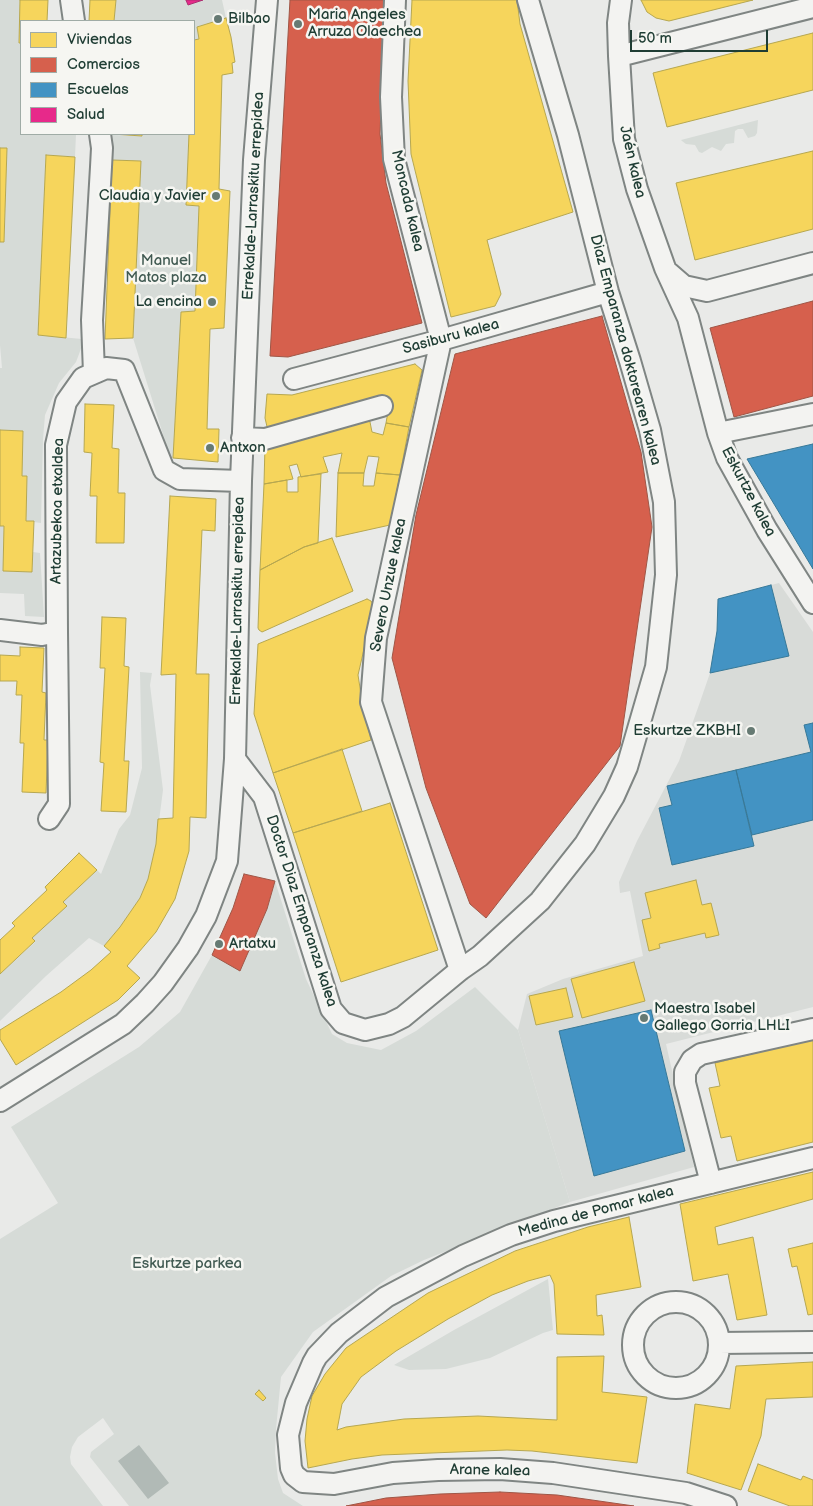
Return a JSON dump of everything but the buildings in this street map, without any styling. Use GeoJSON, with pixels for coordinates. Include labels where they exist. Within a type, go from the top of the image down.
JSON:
{"type":"FeatureCollection","features":[{"type":"Feature","properties":{"kind":"street"},"geometry":{"type":"LineString","coordinates":[[71,0],[74,20]]}},
{"type":"Feature","properties":{"kind":"street","name":"Errekalde-Larraskitu errepidea"},"geometry":{"type":"LineString","coordinates":[[0,1101],[124,1024],[163,983],[188,948],[206,916],[227,861],[235,759],[240,481],[254,160],[267,0]]}},
{"type":"Feature","properties":{"kind":"street","name":"Moncada kalea"},"geometry":{"type":"LineString","coordinates":[[395,0],[391,97],[394,159],[441,340]]}},
{"type":"Feature","properties":{"kind":"street","name":"Diaz Emparanza doktorearen kalea"},"geometry":{"type":"LineString","coordinates":[[460,970],[480,956],[540,901],[585,844],[614,796],[627,766],[656,667],[666,575],[664,502],[650,430],[608,292],[568,135],[528,0]]}},
{"type":"Feature","properties":{"kind":"street","name":"Jaén kalea"},"geometry":{"type":"LineString","coordinates":[[621,0],[618,23],[624,139],[639,198],[687,316]]}},
{"type":"Feature","properties":{"kind":"street"},"geometry":{"type":"LineString","coordinates":[[619,56],[813,7]]}},
{"type":"Feature","properties":{"kind":"street"},"geometry":{"type":"LineString","coordinates":[[94,374],[92,320],[102,148],[100,135]]}},
{"type":"Feature","properties":{"kind":"street"},"geometry":{"type":"LineString","coordinates":[[687,316],[697,299],[707,291],[813,263]]}},
{"type":"Feature","properties":{"kind":"street"},"geometry":{"type":"LineString","coordinates":[[668,273],[684,286],[707,291]]}},
{"type":"Feature","properties":{"kind":"street","name":"Sasiburu kalea"},"geometry":{"type":"LineString","coordinates":[[294,379],[441,340],[608,292]]}},
{"type":"Feature","properties":{"kind":"street","name":"Eskurtze kalea"},"geometry":{"type":"LineString","coordinates":[[687,316],[718,433],[727,458],[766,530],[813,603]]}},
{"type":"Feature","properties":{"kind":"street","name":"Severo Unzue kalea"},"geometry":{"type":"LineString","coordinates":[[441,340],[376,638],[371,702],[460,970]]}},
{"type":"Feature","properties":{"kind":"street","name":"Artazubekoa etxaldea"},"geometry":{"type":"LineString","coordinates":[[49,819],[59,804],[56,445],[66,402],[83,378],[106,368],[124,370],[164,470],[180,479],[240,481]]}},
{"type":"Feature","properties":{"kind":"street"},"geometry":{"type":"LineString","coordinates":[[242,438],[265,439],[382,406]]}},
{"type":"Feature","properties":{"kind":"street"},"geometry":{"type":"LineString","coordinates":[[718,433],[813,414]]}},
{"type":"Feature","properties":{"kind":"street"},"geometry":{"type":"LineString","coordinates":[[0,630],[42,635],[57,632]]}},
{"type":"Feature","properties":{"kind":"street","name":"Doctor Diaz Emparanza kalea"},"geometry":{"type":"LineString","coordinates":[[235,759],[264,797],[331,1009],[343,1023],[365,1030],[389,1024],[403,1017],[460,970]]}},
{"type":"Feature","properties":{"kind":"street"},"geometry":{"type":"LineString","coordinates":[[711,1183],[684,1083],[684,1072],[692,1060],[701,1054],[813,1029]]}},
{"type":"Feature","properties":{"kind":"street","name":"Medina de Pomar kalea"},"geometry":{"type":"LineString","coordinates":[[288,1435],[296,1402],[317,1356],[339,1333],[386,1297],[463,1256],[511,1234],[554,1221],[813,1158]]}},
{"type":"Feature","properties":{"kind":"street"},"geometry":{"type":"LineString","coordinates":[[668,1302],[683,1302],[696,1306],[708,1316],[716,1328],[719,1343],[718,1357],[712,1370],[702,1380],[690,1386],[676,1388],[662,1386],[650,1380],[640,1370],[634,1357],[632,1343],[635,1329],[642,1317],[654,1307],[668,1302]]}},
{"type":"Feature","properties":{"kind":"street"},"geometry":{"type":"LineString","coordinates":[[719,1343],[813,1342]]}},
{"type":"Feature","properties":{"kind":"street","name":"Arane kalea"},"geometry":{"type":"LineString","coordinates":[[288,1435],[291,1468],[294,1475],[303,1482],[334,1484],[393,1474],[438,1470],[500,1469],[553,1473],[686,1493],[726,1506]]}},
{"type":"Feature","properties":{"kind":"shaded area","name":"Maestra Isabel Gallego Gorria LHLI"},"geometry":{"type":"Polygon","coordinates":[[[779,583],[813,632],[813,1007],[666,1044],[694,1167],[570,1202],[518,1030],[527,994],[563,979],[643,956],[630,891],[620,893],[619,882],[637,841],[679,761],[700,702],[710,673],[717,631],[718,599],[779,583]]]}},
{"type":"Feature","properties":{"kind":"shaded area"},"geometry":{"type":"Polygon","coordinates":[[[139,1445],[169,1483],[148,1499],[118,1461],[139,1445]]]}},
{"type":"Feature","properties":{"kind":"green space"},"geometry":{"type":"Polygon","coordinates":[[[0,0],[20,0],[20,135],[76,135],[75,157],[46,155],[38,335],[82,339],[82,346],[76,362],[59,383],[45,415],[41,523],[26,521],[27,477],[22,476],[23,431],[0,430],[0,368],[2,368],[0,345],[0,242],[4,242],[7,149],[0,148],[0,0]]]}},
{"type":"Feature","properties":{"kind":"green space"},"geometry":{"type":"Polygon","coordinates":[[[116,0],[186,0],[188,5],[203,0],[222,0],[226,18],[197,27],[199,39],[195,40],[195,20],[114,20],[116,0]]]}},
{"type":"Feature","properties":{"kind":"green space"},"geometry":{"type":"Polygon","coordinates":[[[758,120],[755,136],[748,138],[743,129],[738,129],[735,131],[734,143],[726,144],[721,151],[712,147],[702,153],[699,152],[695,145],[686,144],[681,140],[758,120]]]}},
{"type":"Feature","properties":{"kind":"green space","name":"Manuel Matos plaza"},"geometry":{"type":"Polygon","coordinates":[[[112,135],[189,135],[186,204],[199,206],[195,311],[181,312],[173,458],[170,457],[133,338],[141,161],[112,160],[112,135]]]}},
{"type":"Feature","properties":{"kind":"green space"},"geometry":{"type":"Polygon","coordinates":[[[0,526],[4,526],[3,571],[32,572],[33,552],[40,553],[44,617],[25,616],[24,594],[0,593],[0,526]]]}},
{"type":"Feature","properties":{"kind":"green space"},"geometry":{"type":"Polygon","coordinates":[[[140,672],[152,673],[150,685],[163,790],[156,844],[148,879],[140,898],[104,946],[89,938],[46,976],[0,1021],[0,974],[35,942],[32,938],[66,906],[63,902],[97,870],[101,874],[119,829],[130,815],[142,768],[140,672]]]}},
{"type":"Feature","properties":{"kind":"green space","name":"Eskurtze parkea"},"geometry":{"type":"Polygon","coordinates":[[[275,881],[306,979],[332,1034],[347,1043],[381,1050],[416,1031],[475,987],[518,1030],[570,1202],[424,1260],[391,1276],[313,1332],[281,1377],[276,1429],[275,1453],[278,1479],[283,1493],[303,1506],[129,1506],[90,1457],[91,1452],[114,1434],[103,1418],[78,1437],[72,1447],[70,1457],[71,1464],[103,1506],[0,1506],[0,1239],[58,1203],[11,1127],[139,1047],[180,1012],[212,955],[240,970],[267,909],[275,881]]]}},
{"type":"Feature","properties":{"kind":"green space"},"geometry":{"type":"Polygon","coordinates":[[[548,1279],[553,1330],[490,1358],[446,1369],[409,1370],[394,1365],[454,1330],[548,1279]]]}},
{"type":"Feature","properties":{"kind":"place","name":"Bilbao"},"geometry":{"type":"Point","coordinates":[218,19]}},
{"type":"Feature","properties":{"kind":"place","name":"Maria Angeles Arruza Olaechea"},"geometry":{"type":"Point","coordinates":[298,24]}},
{"type":"Feature","properties":{"kind":"place","name":"Claudia y Javier"},"geometry":{"type":"Point","coordinates":[216,196]}},
{"type":"Feature","properties":{"kind":"place","name":"La encina"},"geometry":{"type":"Point","coordinates":[212,302]}},
{"type":"Feature","properties":{"kind":"place","name":"Antxon"},"geometry":{"type":"Point","coordinates":[210,448]}},
{"type":"Feature","properties":{"kind":"place","name":"Eskurtze ZKBHI"},"geometry":{"type":"Point","coordinates":[751,731]}},
{"type":"Feature","properties":{"kind":"place","name":"Artatxu"},"geometry":{"type":"Point","coordinates":[219,944]}},
{"type":"Feature","properties":{"kind":"place","name":"Maestra Isabel Gallego Gorria LHLI"},"geometry":{"type":"Point","coordinates":[644,1018]}}]}
